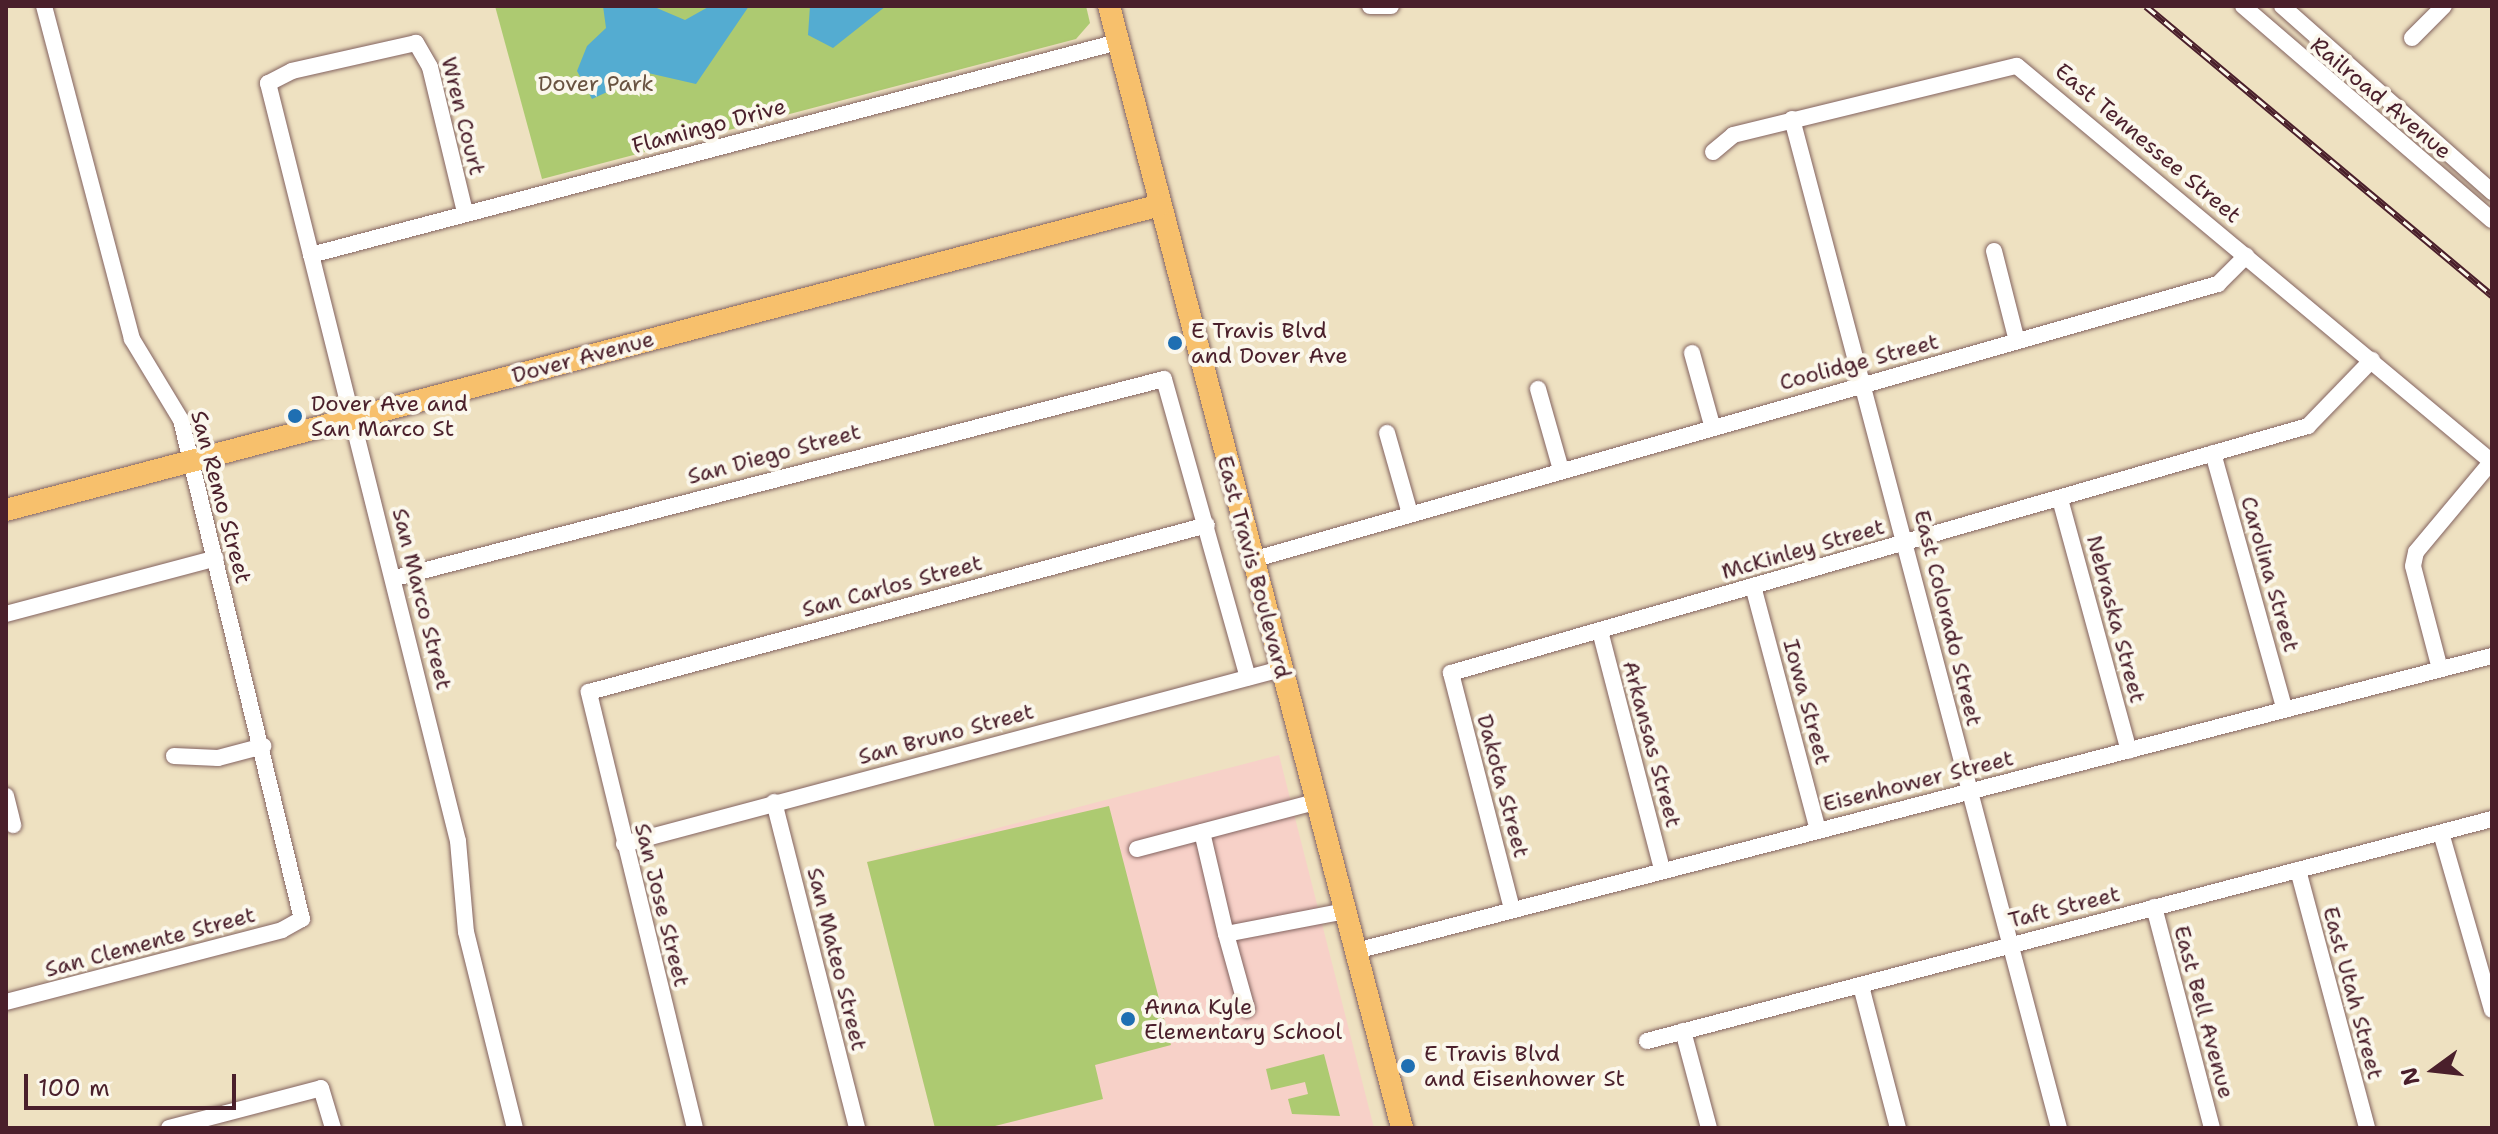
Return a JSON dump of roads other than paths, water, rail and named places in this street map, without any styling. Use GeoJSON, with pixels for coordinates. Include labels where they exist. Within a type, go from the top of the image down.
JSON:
{"type":"FeatureCollection","features":[{"type":"Feature","properties":{"kind":"main road","name":"East Travis Boulevard"},"geometry":{"type":"LineString","coordinates":[[1109,6],[1402,1128]]}},
{"type":"Feature","properties":{"kind":"main road","name":"Dover Avenue"},"geometry":{"type":"LineString","coordinates":[[7,505],[191,461],[1160,205]]}},
{"type":"Feature","properties":{"kind":"street","name":"San Remo Street"},"geometry":{"type":"LineString","coordinates":[[44,6],[132,339],[172,402],[191,461],[263,746],[302,919]]}},
{"type":"Feature","properties":{"kind":"street"},"geometry":{"type":"LineString","coordinates":[[1370,6],[1391,6]]}},
{"type":"Feature","properties":{"kind":"street","name":"Railroad Avenue"},"geometry":{"type":"LineString","coordinates":[[2243,6],[2492,220]]}},
{"type":"Feature","properties":{"kind":"street"},"geometry":{"type":"LineString","coordinates":[[2412,38],[2444,6]]}},
{"type":"Feature","properties":{"kind":"street"},"geometry":{"type":"LineString","coordinates":[[2270,32],[2286,8]]}},
{"type":"Feature","properties":{"kind":"street","name":"Railroad Avenue"},"geometry":{"type":"LineString","coordinates":[[2286,8],[2492,192]]}},
{"type":"Feature","properties":{"kind":"street","name":"Flamingo Drive"},"geometry":{"type":"LineString","coordinates":[[311,255],[1118,42]]}},
{"type":"Feature","properties":{"kind":"street","name":"Wren Court"},"geometry":{"type":"LineString","coordinates":[[268,83],[292,71],[416,43],[430,67],[465,212]]}},
{"type":"Feature","properties":{"kind":"street","name":"East Tennessee Street"},"geometry":{"type":"LineString","coordinates":[[1713,152],[1733,135],[2017,66],[2492,462]]}},
{"type":"Feature","properties":{"kind":"street","name":"San Marco Street"},"geometry":{"type":"LineString","coordinates":[[268,83],[395,578],[458,841],[466,932],[515,1128]]}},
{"type":"Feature","properties":{"kind":"street","name":"East Colorado Street"},"geometry":{"type":"LineString","coordinates":[[1792,119],[1907,542],[2059,1128]]}},
{"type":"Feature","properties":{"kind":"street"},"geometry":{"type":"LineString","coordinates":[[1994,251],[2017,341]]}},
{"type":"Feature","properties":{"kind":"street","name":"Coolidge Street"},"geometry":{"type":"LineString","coordinates":[[1252,560],[1712,425],[2218,284],[2246,256]]}},
{"type":"Feature","properties":{"kind":"street"},"geometry":{"type":"LineString","coordinates":[[1692,353],[1712,425]]}},
{"type":"Feature","properties":{"kind":"street","name":"McKinley Street"},"geometry":{"type":"LineString","coordinates":[[1451,673],[2060,499],[2317,422],[2372,360]]}},
{"type":"Feature","properties":{"kind":"street","name":"East Travis Boulevard"},"geometry":{"type":"LineString","coordinates":[[1164,379],[1248,677]]}},
{"type":"Feature","properties":{"kind":"street","name":"San Diego Street"},"geometry":{"type":"LineString","coordinates":[[395,578],[1164,379]]}},
{"type":"Feature","properties":{"kind":"street"},"geometry":{"type":"LineString","coordinates":[[1538,389],[1561,470]]}},
{"type":"Feature","properties":{"kind":"street"},"geometry":{"type":"LineString","coordinates":[[1387,433],[1410,514]]}},
{"type":"Feature","properties":{"kind":"street","name":"Carolina Street"},"geometry":{"type":"LineString","coordinates":[[2213,453],[2284,708]]}},
{"type":"Feature","properties":{"kind":"street"},"geometry":{"type":"LineString","coordinates":[[2440,669],[2413,566],[2416,552],[2492,462]]}},
{"type":"Feature","properties":{"kind":"street","name":"Nebraska Street"},"geometry":{"type":"LineString","coordinates":[[2060,499],[2129,751]]}},
{"type":"Feature","properties":{"kind":"street","name":"San Carlos Street"},"geometry":{"type":"LineString","coordinates":[[589,692],[1207,525]]}},
{"type":"Feature","properties":{"kind":"street"},"geometry":{"type":"LineString","coordinates":[[6,614],[216,558]]}},
{"type":"Feature","properties":{"kind":"street","name":"Iowa Street"},"geometry":{"type":"LineString","coordinates":[[1753,586],[1818,830]]}},
{"type":"Feature","properties":{"kind":"street","name":"Arkansas Street"},"geometry":{"type":"LineString","coordinates":[[1600,631],[1662,869]]}},
{"type":"Feature","properties":{"kind":"street","name":"Eisenhower Street"},"geometry":{"type":"LineString","coordinates":[[1356,951],[1662,869],[2492,656]]}},
{"type":"Feature","properties":{"kind":"street","name":"San Bruno Street"},"geometry":{"type":"LineString","coordinates":[[624,844],[1281,669]]}},
{"type":"Feature","properties":{"kind":"street","name":"Dakota Street"},"geometry":{"type":"LineString","coordinates":[[1451,673],[1512,909]]}},
{"type":"Feature","properties":{"kind":"street","name":"San Jose Street"},"geometry":{"type":"LineString","coordinates":[[589,692],[695,1128]]}},
{"type":"Feature","properties":{"kind":"street"},"geometry":{"type":"LineString","coordinates":[[174,756],[218,758],[263,746]]}},
{"type":"Feature","properties":{"kind":"street"},"geometry":{"type":"LineString","coordinates":[[6,796],[13,825]]}},
{"type":"Feature","properties":{"kind":"street","name":"San Mateo Street"},"geometry":{"type":"LineString","coordinates":[[774,802],[857,1128]]}},
{"type":"Feature","properties":{"kind":"street"},"geometry":{"type":"LineString","coordinates":[[1137,849],[1315,802]]}},
{"type":"Feature","properties":{"kind":"street","name":"Taft Street"},"geometry":{"type":"LineString","coordinates":[[1647,1041],[2492,819]]}},
{"type":"Feature","properties":{"kind":"street"},"geometry":{"type":"LineString","coordinates":[[1202,832],[1247,1009]]}},
{"type":"Feature","properties":{"kind":"street"},"geometry":{"type":"LineString","coordinates":[[2441,833],[2492,1010]]}},
{"type":"Feature","properties":{"kind":"street","name":"East Utah Street"},"geometry":{"type":"LineString","coordinates":[[2298,870],[2367,1128]]}},
{"type":"Feature","properties":{"kind":"street","name":"East Bell Avenue"},"geometry":{"type":"LineString","coordinates":[[2154,907],[2212,1128]]}},
{"type":"Feature","properties":{"kind":"street"},"geometry":{"type":"LineString","coordinates":[[1226,934],[1345,911]]}},
{"type":"Feature","properties":{"kind":"street","name":"San Clemente Street"},"geometry":{"type":"LineString","coordinates":[[6,1002],[302,919]]}},
{"type":"Feature","properties":{"kind":"street"},"geometry":{"type":"LineString","coordinates":[[1861,986],[1898,1128]]}},
{"type":"Feature","properties":{"kind":"street"},"geometry":{"type":"LineString","coordinates":[[1683,1031],[1709,1128]]}},
{"type":"Feature","properties":{"kind":"street"},"geometry":{"type":"LineString","coordinates":[[169,1128],[321,1088],[333,1128]]}},
{"type":"Feature","properties":{"kind":"water"},"geometry":{"type":"Polygon","coordinates":[[[603,6],[652,6],[685,20],[710,6],[749,6],[696,84],[648,73],[592,99],[577,71],[587,46],[606,28],[603,6]]]}},
{"type":"Feature","properties":{"kind":"water"},"geometry":{"type":"Polygon","coordinates":[[[810,6],[886,6],[833,48],[808,35],[810,6]]]}},
{"type":"Feature","properties":{"kind":"railway"},"geometry":{"type":"LineString","coordinates":[[2146,6],[2492,295]]}},
{"type":"Feature","properties":{"kind":"place","name":"E Travis Blvd and Dover Ave"},"geometry":{"type":"Point","coordinates":[1175,343]}},
{"type":"Feature","properties":{"kind":"place","name":"Dover Ave and San Marco St"},"geometry":{"type":"Point","coordinates":[295,416]}},
{"type":"Feature","properties":{"kind":"place","name":"Anna Kyle Elementary School"},"geometry":{"type":"Point","coordinates":[1128,1019]}},
{"type":"Feature","properties":{"kind":"place","name":"E Travis Blvd and Eisenhower St"},"geometry":{"type":"Point","coordinates":[1408,1066]}},
{"type":"Feature","properties":{"kind":"park label","name":"Dover Park"},"geometry":{"type":"Point","coordinates":[596,84]}}]}
